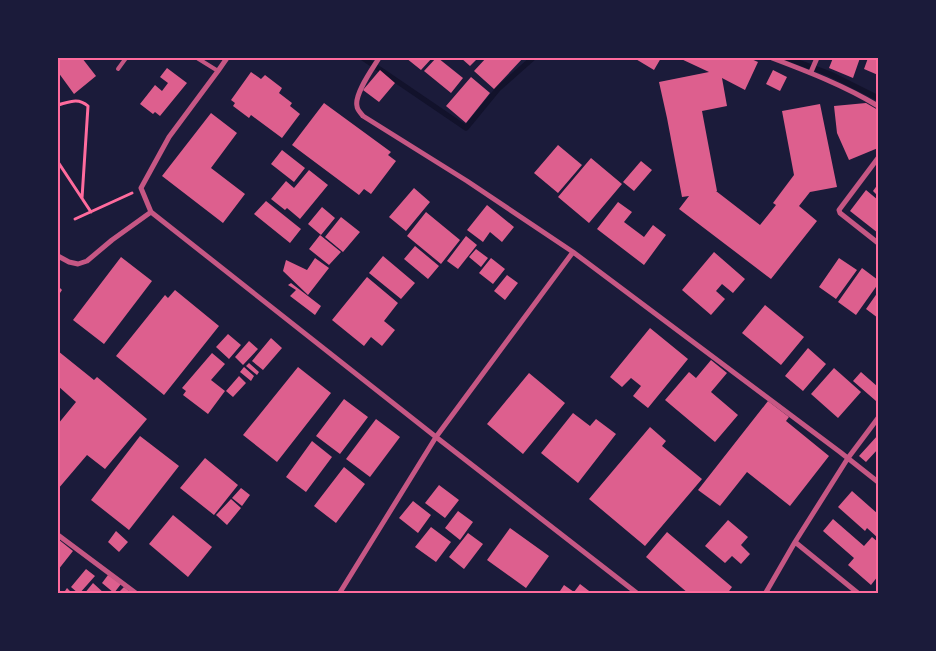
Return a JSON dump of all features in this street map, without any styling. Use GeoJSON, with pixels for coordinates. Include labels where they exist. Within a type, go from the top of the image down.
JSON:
{"type":"FeatureCollection","features":[{"type":"Feature","properties":{"kind":"street"},"geometry":{"type":"LineString","coordinates":[[227,58],[169,137],[142,188],[151,212],[436,438],[638,594]]}},
{"type":"Feature","properties":{"kind":"street"},"geometry":{"type":"LineString","coordinates":[[379,58],[358,94],[356,101],[359,111],[371,121],[573,252],[878,482]]}},
{"type":"Feature","properties":{"kind":"street"},"geometry":{"type":"LineString","coordinates":[[772,58],[811,70],[878,106]]}},
{"type":"Feature","properties":{"kind":"street"},"geometry":{"type":"LineString","coordinates":[[811,70],[816,59]]}},
{"type":"Feature","properties":{"kind":"street"},"geometry":{"type":"LineString","coordinates":[[878,158],[839,210],[840,213],[878,243]]}},
{"type":"Feature","properties":{"kind":"street"},"geometry":{"type":"LineString","coordinates":[[58,256],[78,264],[87,261],[151,212]]}},
{"type":"Feature","properties":{"kind":"street"},"geometry":{"type":"LineString","coordinates":[[339,594],[436,438],[573,252]]}},
{"type":"Feature","properties":{"kind":"street"},"geometry":{"type":"LineString","coordinates":[[765,594],[848,458],[878,418]]}},
{"type":"Feature","properties":{"kind":"street"},"geometry":{"type":"LineString","coordinates":[[58,535],[137,594]]}},
{"type":"Feature","properties":{"kind":"street"},"geometry":{"type":"LineString","coordinates":[[795,542],[859,594]]}},
{"type":"Feature","properties":{"kind":"lane"},"geometry":{"type":"LineString","coordinates":[[118,69],[126,58]]}},
{"type":"Feature","properties":{"kind":"lane"},"geometry":{"type":"LineString","coordinates":[[197,58],[218,71]]}},
{"type":"Feature","properties":{"kind":"path"},"geometry":{"type":"LineString","coordinates":[[58,105],[76,100],[88,106],[82,198]]}},
{"type":"Feature","properties":{"kind":"path"},"geometry":{"type":"LineString","coordinates":[[58,162],[91,212]]}},
{"type":"Feature","properties":{"kind":"path"},"geometry":{"type":"LineString","coordinates":[[75,219],[142,188]]}},
{"type":"Feature","properties":{"kind":"building"},"geometry":{"type":"Polygon","coordinates":[[[58,58],[82,58],[96,76],[74,94],[58,72],[58,58]]]}},
{"type":"Feature","properties":{"kind":"building"},"geometry":{"type":"Polygon","coordinates":[[[406,58],[432,58],[421,70],[406,58]]]}},
{"type":"Feature","properties":{"kind":"building"},"geometry":{"type":"Polygon","coordinates":[[[436,58],[463,78],[451,93],[424,71],[436,58]]]}},
{"type":"Feature","properties":{"kind":"building"},"geometry":{"type":"Polygon","coordinates":[[[461,58],[478,58],[470,66],[461,58]]]}},
{"type":"Feature","properties":{"kind":"building"},"geometry":{"type":"Polygon","coordinates":[[[486,58],[523,58],[494,89],[474,71],[486,58]]]}},
{"type":"Feature","properties":{"kind":"building"},"geometry":{"type":"Polygon","coordinates":[[[634,58],[661,58],[654,70],[634,58]]]}},
{"type":"Feature","properties":{"kind":"building"},"geometry":{"type":"Polygon","coordinates":[[[679,58],[749,58],[758,62],[745,90],[722,78],[727,106],[702,111],[716,191],[760,225],[776,205],[773,203],[794,175],[782,111],[820,104],[837,187],[810,192],[799,206],[817,221],[771,279],[679,209],[689,196],[682,197],[659,82],[709,72],[679,58]]]}},
{"type":"Feature","properties":{"kind":"building"},"geometry":{"type":"Polygon","coordinates":[[[833,58],[860,58],[853,78],[829,68],[833,58]]]}},
{"type":"Feature","properties":{"kind":"building"},"geometry":{"type":"Polygon","coordinates":[[[868,58],[878,58],[878,75],[864,69],[868,58]]]}},
{"type":"Feature","properties":{"kind":"building"},"geometry":{"type":"Polygon","coordinates":[[[167,68],[187,83],[160,116],[155,112],[153,114],[140,104],[155,85],[162,91],[168,83],[160,77],[167,68]]]}},
{"type":"Feature","properties":{"kind":"building"},"geometry":{"type":"Polygon","coordinates":[[[380,70],[395,83],[379,102],[363,90],[380,70]]]}},
{"type":"Feature","properties":{"kind":"building"},"geometry":{"type":"Polygon","coordinates":[[[773,70],[787,77],[780,91],[766,84],[773,70]]]}},
{"type":"Feature","properties":{"kind":"building"},"geometry":{"type":"Polygon","coordinates":[[[251,72],[261,79],[265,75],[282,88],[279,93],[292,103],[290,106],[300,114],[282,138],[251,115],[249,118],[233,106],[235,103],[231,100],[251,72]]]}},
{"type":"Feature","properties":{"kind":"building"},"geometry":{"type":"Polygon","coordinates":[[[471,77],[490,93],[466,123],[446,106],[471,77]]]}},
{"type":"Feature","properties":{"kind":"building"},"geometry":{"type":"Polygon","coordinates":[[[324,103],[391,152],[388,155],[396,161],[371,194],[364,189],[359,195],[292,145],[324,103]]]}},
{"type":"Feature","properties":{"kind":"building"},"geometry":{"type":"Polygon","coordinates":[[[866,103],[878,110],[878,148],[849,160],[837,133],[834,106],[866,103]]]}},
{"type":"Feature","properties":{"kind":"building"},"geometry":{"type":"Polygon","coordinates":[[[211,113],[237,133],[211,168],[245,194],[223,223],[162,176],[211,113]]]}},
{"type":"Feature","properties":{"kind":"building"},"geometry":{"type":"Polygon","coordinates":[[[558,145],[582,165],[558,193],[534,173],[558,145]]]}},
{"type":"Feature","properties":{"kind":"building"},"geometry":{"type":"Polygon","coordinates":[[[282,150],[305,168],[294,182],[271,164],[282,150]]]}},
{"type":"Feature","properties":{"kind":"building"},"geometry":{"type":"Polygon","coordinates":[[[591,158],[622,184],[589,223],[558,197],[591,158]]]}},
{"type":"Feature","properties":{"kind":"building"},"geometry":{"type":"Polygon","coordinates":[[[641,161],[652,170],[634,191],[623,182],[641,161]]]}},
{"type":"Feature","properties":{"kind":"building"},"geometry":{"type":"Polygon","coordinates":[[[309,170],[328,185],[300,219],[287,208],[285,210],[271,199],[286,181],[294,188],[309,170]]]}},
{"type":"Feature","properties":{"kind":"building"},"geometry":{"type":"Polygon","coordinates":[[[878,184],[878,196],[873,191],[878,184]]]}},
{"type":"Feature","properties":{"kind":"building"},"geometry":{"type":"Polygon","coordinates":[[[414,188],[430,202],[406,231],[389,217],[414,188]]]}},
{"type":"Feature","properties":{"kind":"building"},"geometry":{"type":"Polygon","coordinates":[[[866,190],[878,200],[878,233],[850,211],[866,190]]]}},
{"type":"Feature","properties":{"kind":"building"},"geometry":{"type":"Polygon","coordinates":[[[266,201],[301,229],[290,243],[254,214],[266,201]]]}},
{"type":"Feature","properties":{"kind":"building"},"geometry":{"type":"Polygon","coordinates":[[[618,202],[632,212],[624,222],[644,237],[653,225],[666,235],[644,265],[597,229],[618,202]]]}},
{"type":"Feature","properties":{"kind":"building"},"geometry":{"type":"Polygon","coordinates":[[[487,205],[514,227],[502,242],[490,232],[483,242],[467,230],[487,205]]]}},
{"type":"Feature","properties":{"kind":"building"},"geometry":{"type":"Polygon","coordinates":[[[322,207],[335,218],[321,235],[308,224],[322,207]]]}},
{"type":"Feature","properties":{"kind":"building"},"geometry":{"type":"Polygon","coordinates":[[[426,212],[460,240],[441,264],[407,236],[426,212]]]}},
{"type":"Feature","properties":{"kind":"building"},"geometry":{"type":"Polygon","coordinates":[[[341,217],[360,232],[343,252],[325,237],[341,217]]]}},
{"type":"Feature","properties":{"kind":"building"},"geometry":{"type":"Polygon","coordinates":[[[320,235],[341,252],[329,265],[309,249],[320,235]]]}},
{"type":"Feature","properties":{"kind":"building"},"geometry":{"type":"Polygon","coordinates":[[[466,236],[477,245],[458,269],[447,261],[466,236]]]}},
{"type":"Feature","properties":{"kind":"building"},"geometry":{"type":"Polygon","coordinates":[[[415,246],[439,266],[428,279],[404,259],[415,246]]]}},
{"type":"Feature","properties":{"kind":"building"},"geometry":{"type":"Polygon","coordinates":[[[476,249],[488,258],[481,267],[469,257],[476,249]]]}},
{"type":"Feature","properties":{"kind":"building"},"geometry":{"type":"Polygon","coordinates":[[[714,252],[745,279],[733,293],[722,284],[716,291],[725,299],[711,315],[682,290],[714,252]]]}},
{"type":"Feature","properties":{"kind":"building"},"geometry":{"type":"Polygon","coordinates":[[[383,256],[415,283],[401,299],[369,273],[383,256]]]}},
{"type":"Feature","properties":{"kind":"building"},"geometry":{"type":"Polygon","coordinates":[[[121,257],[152,281],[104,344],[73,320],[121,257]]]}},
{"type":"Feature","properties":{"kind":"building"},"geometry":{"type":"Polygon","coordinates":[[[315,258],[329,268],[308,295],[283,271],[286,260],[307,270],[315,258]]]}},
{"type":"Feature","properties":{"kind":"building"},"geometry":{"type":"Polygon","coordinates":[[[491,258],[505,269],[493,284],[479,273],[491,258]]]}},
{"type":"Feature","properties":{"kind":"building"},"geometry":{"type":"Polygon","coordinates":[[[839,258],[857,270],[836,299],[819,287],[839,258]]]}},
{"type":"Feature","properties":{"kind":"building"},"geometry":{"type":"Polygon","coordinates":[[[862,268],[878,280],[878,284],[856,315],[838,302],[862,268]]]}},
{"type":"Feature","properties":{"kind":"building"},"geometry":{"type":"Polygon","coordinates":[[[507,275],[518,283],[505,300],[494,291],[507,275]]]}},
{"type":"Feature","properties":{"kind":"building"},"geometry":{"type":"Polygon","coordinates":[[[367,277],[398,303],[384,321],[395,330],[382,346],[371,337],[364,346],[332,320],[367,277]]]}},
{"type":"Feature","properties":{"kind":"building"},"geometry":{"type":"Polygon","coordinates":[[[291,283],[321,306],[315,315],[290,296],[296,290],[288,285],[291,283]]]}},
{"type":"Feature","properties":{"kind":"building"},"geometry":{"type":"Polygon","coordinates":[[[58,286],[62,290],[58,296],[58,286]]]}},
{"type":"Feature","properties":{"kind":"building"},"geometry":{"type":"Polygon","coordinates":[[[175,290],[219,326],[164,395],[116,356],[165,295],[168,298],[175,290]]]}},
{"type":"Feature","properties":{"kind":"building"},"geometry":{"type":"Polygon","coordinates":[[[878,292],[878,318],[866,309],[878,292]]]}},
{"type":"Feature","properties":{"kind":"building"},"geometry":{"type":"Polygon","coordinates":[[[765,305],[804,337],[781,365],[742,333],[765,305]]]}},
{"type":"Feature","properties":{"kind":"building"},"geometry":{"type":"Polygon","coordinates":[[[650,328],[688,359],[648,408],[633,396],[641,386],[631,378],[622,387],[610,377],[650,328]]]}},
{"type":"Feature","properties":{"kind":"building"},"geometry":{"type":"Polygon","coordinates":[[[228,334],[241,345],[229,359],[216,347],[228,334]]]}},
{"type":"Feature","properties":{"kind":"building"},"geometry":{"type":"Polygon","coordinates":[[[271,338],[282,348],[263,370],[252,361],[271,338]]]}},
{"type":"Feature","properties":{"kind":"building"},"geometry":{"type":"Polygon","coordinates":[[[249,341],[258,349],[243,365],[235,357],[249,341]]]}},
{"type":"Feature","properties":{"kind":"building"},"geometry":{"type":"Polygon","coordinates":[[[808,348],[826,364],[803,391],[785,376],[808,348]]]}},
{"type":"Feature","properties":{"kind":"building"},"geometry":{"type":"Polygon","coordinates":[[[58,351],[94,380],[97,377],[147,419],[105,469],[87,455],[58,489],[58,424],[76,402],[58,386],[58,351]]]}},
{"type":"Feature","properties":{"kind":"building"},"geometry":{"type":"Polygon","coordinates":[[[212,353],[225,364],[211,380],[225,391],[208,414],[183,395],[186,391],[182,388],[212,353]]]}},
{"type":"Feature","properties":{"kind":"building"},"geometry":{"type":"Polygon","coordinates":[[[711,360],[727,373],[711,392],[738,415],[715,442],[665,400],[689,372],[696,378],[711,360]]]}},
{"type":"Feature","properties":{"kind":"building"},"geometry":{"type":"Polygon","coordinates":[[[249,363],[259,372],[257,375],[246,366],[249,363]]]}},
{"type":"Feature","properties":{"kind":"building"},"geometry":{"type":"Polygon","coordinates":[[[244,367],[254,376],[251,381],[240,372],[244,367]]]}},
{"type":"Feature","properties":{"kind":"building"},"geometry":{"type":"Polygon","coordinates":[[[298,367],[331,393],[277,462],[243,435],[298,367]]]}},
{"type":"Feature","properties":{"kind":"building"},"geometry":{"type":"Polygon","coordinates":[[[834,368],[861,392],[838,418],[811,394],[834,368]]]}},
{"type":"Feature","properties":{"kind":"building"},"geometry":{"type":"Polygon","coordinates":[[[861,372],[878,387],[878,398],[876,401],[853,381],[861,372]]]}},
{"type":"Feature","properties":{"kind":"building"},"geometry":{"type":"Polygon","coordinates":[[[529,373],[565,403],[523,454],[487,424],[529,373]]]}},
{"type":"Feature","properties":{"kind":"building"},"geometry":{"type":"Polygon","coordinates":[[[239,376],[246,383],[233,397],[226,391],[239,376]]]}},
{"type":"Feature","properties":{"kind":"building"},"geometry":{"type":"Polygon","coordinates":[[[344,399],[368,417],[340,454],[316,436],[344,399]]]}},
{"type":"Feature","properties":{"kind":"building"},"geometry":{"type":"Polygon","coordinates":[[[768,401],[789,417],[786,421],[829,456],[790,506],[747,472],[720,506],[698,490],[768,401]]]}},
{"type":"Feature","properties":{"kind":"building"},"geometry":{"type":"Polygon","coordinates":[[[573,413],[590,426],[596,419],[616,434],[578,483],[541,453],[573,413]]]}},
{"type":"Feature","properties":{"kind":"building"},"geometry":{"type":"Polygon","coordinates":[[[376,419],[400,437],[370,477],[346,459],[376,419]]]}},
{"type":"Feature","properties":{"kind":"building"},"geometry":{"type":"Polygon","coordinates":[[[650,427],[666,441],[662,446],[702,479],[645,546],[589,499],[650,427]]]}},
{"type":"Feature","properties":{"kind":"building"},"geometry":{"type":"Polygon","coordinates":[[[878,435],[878,449],[866,462],[859,456],[878,435]]]}},
{"type":"Feature","properties":{"kind":"building"},"geometry":{"type":"Polygon","coordinates":[[[140,436],[179,466],[129,530],[91,500],[140,436]]]}},
{"type":"Feature","properties":{"kind":"building"},"geometry":{"type":"Polygon","coordinates":[[[312,441],[332,457],[306,492],[286,477],[312,441]]]}},
{"type":"Feature","properties":{"kind":"building"},"geometry":{"type":"Polygon","coordinates":[[[205,458],[238,485],[214,515],[180,488],[205,458]]]}},
{"type":"Feature","properties":{"kind":"building"},"geometry":{"type":"Polygon","coordinates":[[[344,467],[365,484],[336,523],[314,506],[344,467]]]}},
{"type":"Feature","properties":{"kind":"building"},"geometry":{"type":"Polygon","coordinates":[[[439,485],[459,500],[445,518],[425,503],[439,485]]]}},
{"type":"Feature","properties":{"kind":"building"},"geometry":{"type":"Polygon","coordinates":[[[241,488],[250,495],[242,506],[232,498],[241,488]]]}},
{"type":"Feature","properties":{"kind":"building"},"geometry":{"type":"Polygon","coordinates":[[[852,491],[878,514],[878,538],[867,528],[865,531],[838,507],[852,491]]]}},
{"type":"Feature","properties":{"kind":"building"},"geometry":{"type":"Polygon","coordinates":[[[231,499],[241,508],[227,525],[216,515],[231,499]]]}},
{"type":"Feature","properties":{"kind":"building"},"geometry":{"type":"Polygon","coordinates":[[[413,501],[431,515],[418,533],[399,518],[413,501]]]}},
{"type":"Feature","properties":{"kind":"building"},"geometry":{"type":"Polygon","coordinates":[[[458,511],[473,522],[460,540],[445,528],[458,511]]]}},
{"type":"Feature","properties":{"kind":"building"},"geometry":{"type":"Polygon","coordinates":[[[173,515],[212,547],[188,577],[149,544],[173,515]]]}},
{"type":"Feature","properties":{"kind":"building"},"geometry":{"type":"Polygon","coordinates":[[[833,519],[864,546],[872,537],[878,542],[878,576],[871,585],[848,565],[854,558],[823,531],[833,519]]]}},
{"type":"Feature","properties":{"kind":"building"},"geometry":{"type":"Polygon","coordinates":[[[728,520],[748,537],[741,545],[750,554],[741,564],[732,556],[725,563],[705,546],[728,520]]]}},
{"type":"Feature","properties":{"kind":"building"},"geometry":{"type":"Polygon","coordinates":[[[431,527],[451,542],[436,562],[415,547],[431,527]]]}},
{"type":"Feature","properties":{"kind":"building"},"geometry":{"type":"Polygon","coordinates":[[[510,528],[549,556],[526,588],[487,560],[510,528]]]}},
{"type":"Feature","properties":{"kind":"building"},"geometry":{"type":"Polygon","coordinates":[[[116,531],[128,542],[119,552],[108,542],[116,531]]]}},
{"type":"Feature","properties":{"kind":"building"},"geometry":{"type":"Polygon","coordinates":[[[667,532],[732,587],[727,594],[689,594],[646,557],[667,532]]]}},
{"type":"Feature","properties":{"kind":"building"},"geometry":{"type":"Polygon","coordinates":[[[468,533],[483,544],[464,569],[449,557],[468,533]]]}},
{"type":"Feature","properties":{"kind":"building"},"geometry":{"type":"Polygon","coordinates":[[[58,539],[73,551],[58,570],[58,539]]]}},
{"type":"Feature","properties":{"kind":"building"},"geometry":{"type":"Polygon","coordinates":[[[86,569],[95,576],[79,594],[71,587],[86,569]]]}},
{"type":"Feature","properties":{"kind":"building"},"geometry":{"type":"Polygon","coordinates":[[[108,575],[121,584],[114,593],[102,583],[108,575]]]}},
{"type":"Feature","properties":{"kind":"building"},"geometry":{"type":"Polygon","coordinates":[[[93,583],[105,594],[84,594],[93,583]]]}},
{"type":"Feature","properties":{"kind":"building"},"geometry":{"type":"Polygon","coordinates":[[[580,584],[593,594],[558,594],[564,585],[574,592],[580,584]]]}},
{"type":"Feature","properties":{"kind":"building"},"geometry":{"type":"Polygon","coordinates":[[[124,587],[133,594],[122,594],[120,591],[124,587]]]}},
{"type":"Feature","properties":{"kind":"building"},"geometry":{"type":"Polygon","coordinates":[[[67,588],[73,594],[63,594],[67,588]]]}},
{"type":"Feature","properties":{"kind":"waterway"},"geometry":{"type":"LineString","coordinates":[[363,58],[466,128],[498,89],[533,58]]}},
{"type":"Feature","properties":{"kind":"waterway"},"geometry":{"type":"LineString","coordinates":[[787,58],[830,74],[878,98]]}}]}
